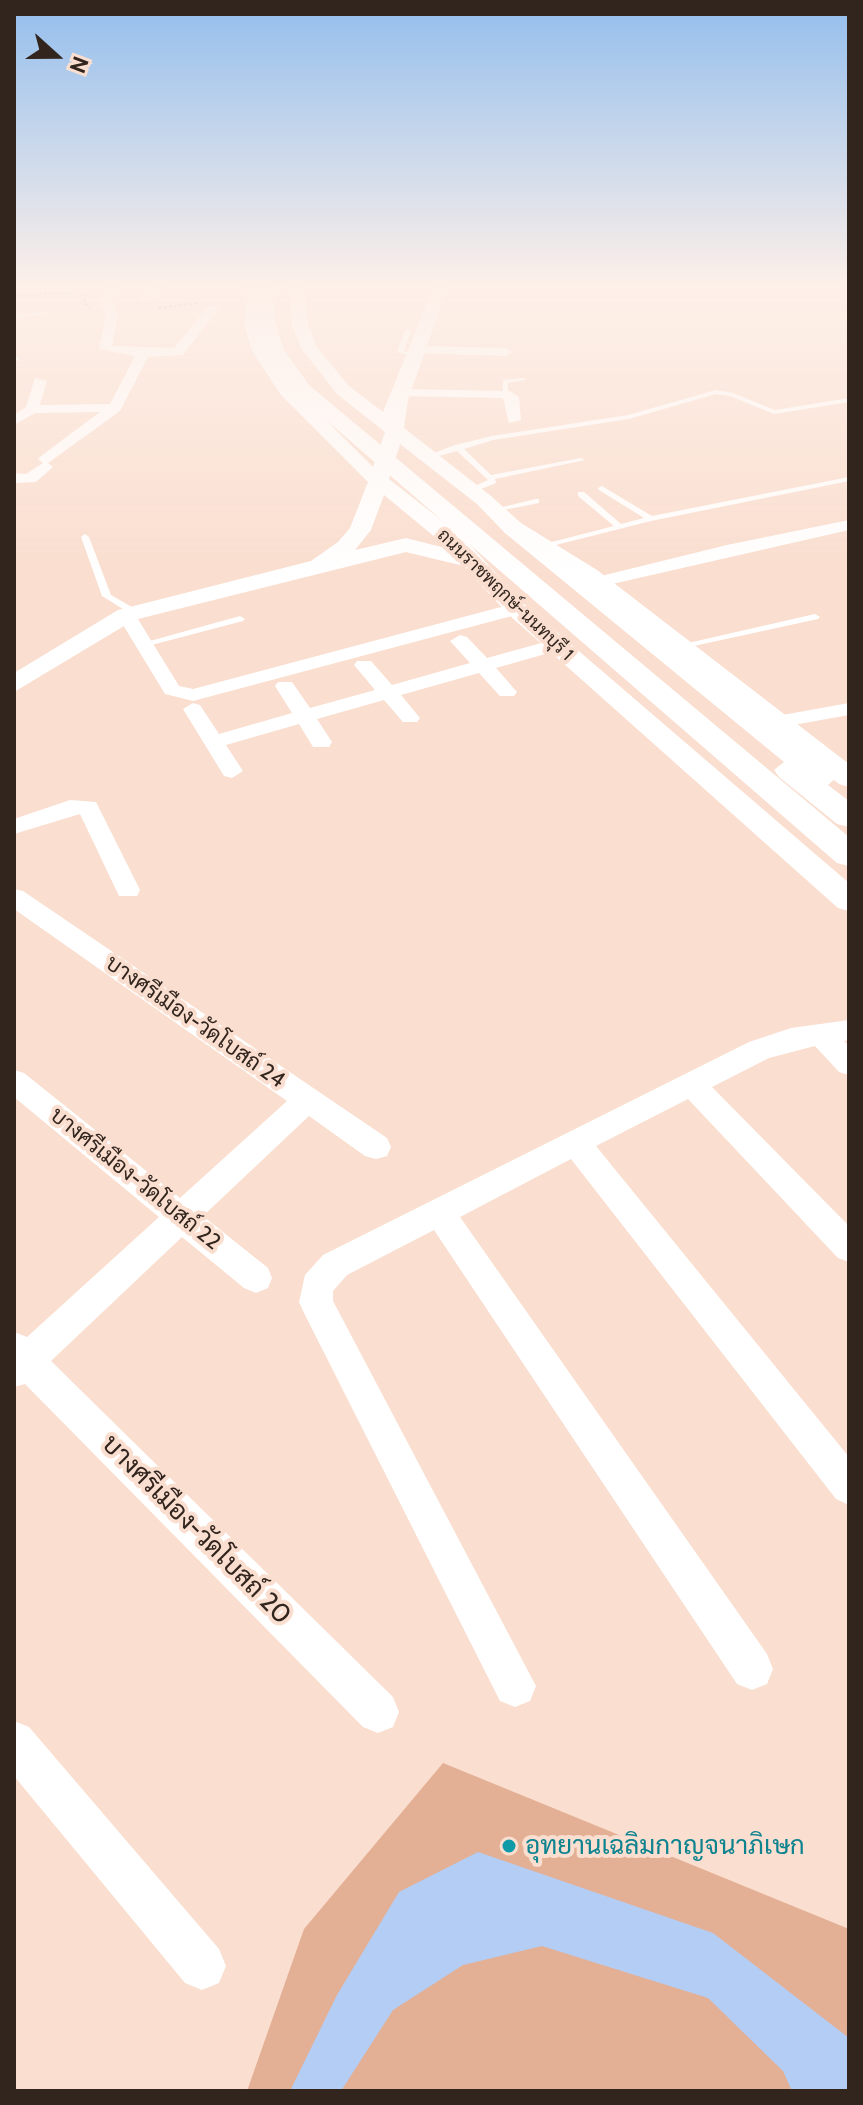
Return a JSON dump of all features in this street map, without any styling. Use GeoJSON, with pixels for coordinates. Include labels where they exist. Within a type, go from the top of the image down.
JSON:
{"type":"FeatureCollection","features":[{"type":"Feature","properties":{"kind":"main road","name":"ถนนราชพฤกษ์-นนทบุรี 1"},"geometry":{"type":"LineString","coordinates":[[299,384],[849,855]]}},
{"type":"Feature","properties":{"kind":"main road","name":"ถนนราชพฤกษ์-นนทบุรี 1"},"geometry":{"type":"LineString","coordinates":[[316,384],[359,424],[849,817]]}},
{"type":"Feature","properties":{"kind":"main road"},"geometry":{"type":"LineString","coordinates":[[513,528],[673,650],[849,799]]}},
{"type":"Feature","properties":{"kind":"main road"},"geometry":{"type":"LineString","coordinates":[[464,552],[507,582],[849,878]]}},
{"type":"Feature","properties":{"kind":"street"},"geometry":{"type":"LineString","coordinates":[[32,409],[39,384]]}},
{"type":"Feature","properties":{"kind":"street"},"geometry":{"type":"LineString","coordinates":[[14,478],[30,479],[115,408],[127,384]]}},
{"type":"Feature","properties":{"kind":"street","name":"ถนนราชพฤกษ์-นนทบุรี 1"},"geometry":{"type":"LineString","coordinates":[[282,384],[412,510],[464,552],[516,609],[849,900]]}},
{"type":"Feature","properties":{"kind":"street"},"geometry":{"type":"LineString","coordinates":[[338,384],[384,424],[479,493],[513,528],[603,585],[673,650],[777,722],[849,778]]}},
{"type":"Feature","properties":{"kind":"street"},"geometry":{"type":"LineString","coordinates":[[319,566],[346,547],[360,530],[369,509],[384,424],[405,384]]}},
{"type":"Feature","properties":{"kind":"street"},"geometry":{"type":"LineString","coordinates":[[343,390],[369,395],[505,394],[512,397],[514,420]]}},
{"type":"Feature","properties":{"kind":"street"},"geometry":{"type":"LineString","coordinates":[[14,421],[32,409],[115,408]]}},
{"type":"Feature","properties":{"kind":"street"},"geometry":{"type":"LineString","coordinates":[[320,424],[384,424]]}},
{"type":"Feature","properties":{"kind":"street"},"geometry":{"type":"LineString","coordinates":[[375,474],[411,471],[479,493]]}},
{"type":"Feature","properties":{"kind":"street"},"geometry":{"type":"LineString","coordinates":[[219,589],[311,555],[329,545],[347,529],[375,474]]}},
{"type":"Feature","properties":{"kind":"street"},"geometry":{"type":"LineString","coordinates":[[369,509],[412,510],[424,493],[479,493]]}},
{"type":"Feature","properties":{"kind":"street"},"geometry":{"type":"LineString","coordinates":[[603,585],[727,550],[849,525]]}},
{"type":"Feature","properties":{"kind":"street"},"geometry":{"type":"LineString","coordinates":[[603,585],[849,532]]}},
{"type":"Feature","properties":{"kind":"street"},"geometry":{"type":"LineString","coordinates":[[14,684],[130,614],[219,589],[406,545],[464,552]]}},
{"type":"Feature","properties":{"kind":"street"},"geometry":{"type":"LineString","coordinates":[[130,614],[172,690],[193,695],[516,609]]}},
{"type":"Feature","properties":{"kind":"street"},"geometry":{"type":"LineString","coordinates":[[460,641],[507,692]]}},
{"type":"Feature","properties":{"kind":"street"},"geometry":{"type":"LineString","coordinates":[[213,742],[556,645]]}},
{"type":"Feature","properties":{"kind":"street"},"geometry":{"type":"LineString","coordinates":[[364,665],[410,718]]}},
{"type":"Feature","properties":{"kind":"street"},"geometry":{"type":"LineString","coordinates":[[285,686],[321,742]]}},
{"type":"Feature","properties":{"kind":"street"},"geometry":{"type":"LineString","coordinates":[[193,709],[232,771]]}},
{"type":"Feature","properties":{"kind":"street"},"geometry":{"type":"LineString","coordinates":[[777,722],[849,709]]}},
{"type":"Feature","properties":{"kind":"street"},"geometry":{"type":"LineString","coordinates":[[14,827],[70,807],[88,807],[128,890]]}},
{"type":"Feature","properties":{"kind":"street","name":"บางศรีเมือง-วัดโบสถ์ 24"},"geometry":{"type":"LineString","coordinates":[[14,897],[376,1147]]}},
{"type":"Feature","properties":{"kind":"street"},"geometry":{"type":"LineString","coordinates":[[515,1686],[316,1302],[317,1286],[335,1265],[759,1050],[791,1039],[835,1032],[849,1064]]}},
{"type":"Feature","properties":{"kind":"street","name":"บางศรีเมือง-วัดโบสถ์ 22"},"geometry":{"type":"LineString","coordinates":[[14,1081],[256,1278]]}},
{"type":"Feature","properties":{"kind":"street"},"geometry":{"type":"LineString","coordinates":[[691,1084],[849,1248]]}},
{"type":"Feature","properties":{"kind":"street"},"geometry":{"type":"LineString","coordinates":[[18,1360],[181,1217],[307,1100]]}},
{"type":"Feature","properties":{"kind":"street"},"geometry":{"type":"LineString","coordinates":[[576,1143],[849,1486]]}},
{"type":"Feature","properties":{"kind":"street"},"geometry":{"type":"LineString","coordinates":[[439,1212],[752,1669]]}},
{"type":"Feature","properties":{"kind":"street","name":"บางศรีเมือง-วัดโบสถ์ 20"},"geometry":{"type":"LineString","coordinates":[[18,1360],[378,1712]]}},
{"type":"Feature","properties":{"kind":"street"},"geometry":{"type":"LineString","coordinates":[[14,1742],[202,1966]]}},
{"type":"Feature","properties":{"kind":"lane"},"geometry":{"type":"LineString","coordinates":[[505,384],[505,394]]}},
{"type":"Feature","properties":{"kind":"lane"},"geometry":{"type":"LineString","coordinates":[[428,457],[510,434],[629,417],[716,392],[731,394],[774,412],[849,400]]}},
{"type":"Feature","properties":{"kind":"lane"},"geometry":{"type":"LineString","coordinates":[[458,447],[479,493]]}},
{"type":"Feature","properties":{"kind":"lane"},"geometry":{"type":"LineString","coordinates":[[479,493],[581,460]]}},
{"type":"Feature","properties":{"kind":"lane"},"geometry":{"type":"LineString","coordinates":[[544,545],[651,519],[849,479]]}},
{"type":"Feature","properties":{"kind":"lane"},"geometry":{"type":"LineString","coordinates":[[602,488],[651,519]]}},
{"type":"Feature","properties":{"kind":"lane"},"geometry":{"type":"LineString","coordinates":[[479,493],[536,501]]}},
{"type":"Feature","properties":{"kind":"lane"},"geometry":{"type":"LineString","coordinates":[[581,494],[619,526]]}},
{"type":"Feature","properties":{"kind":"lane"},"geometry":{"type":"LineString","coordinates":[[85,537],[107,596],[130,614]]}},
{"type":"Feature","properties":{"kind":"lane"},"geometry":{"type":"LineString","coordinates":[[673,650],[815,617]]}},
{"type":"Feature","properties":{"kind":"lane"},"geometry":{"type":"LineString","coordinates":[[144,644],[240,619]]}},
{"type":"Feature","properties":{"kind":"shaded area","name":"อุทยานเฉลิมกาญจนาภิเษก"},"geometry":{"type":"Polygon","coordinates":[[[443,1763],[849,1929],[849,2091],[247,2091],[304,1929],[443,1763]]]}},
{"type":"Feature","properties":{"kind":"water"},"geometry":{"type":"Polygon","coordinates":[[[478,1852],[713,1933],[849,2038],[849,2091],[792,2091],[783,2071],[708,1998],[542,1946],[463,1965],[393,2010],[341,2091],[290,2091],[337,1995],[399,1892],[478,1852]]]}},
{"type":"Feature","properties":{"kind":"place","name":"อุทยานเฉลิมกาญจนาภิเษก"},"geometry":{"type":"Point","coordinates":[509,1846]}}]}
